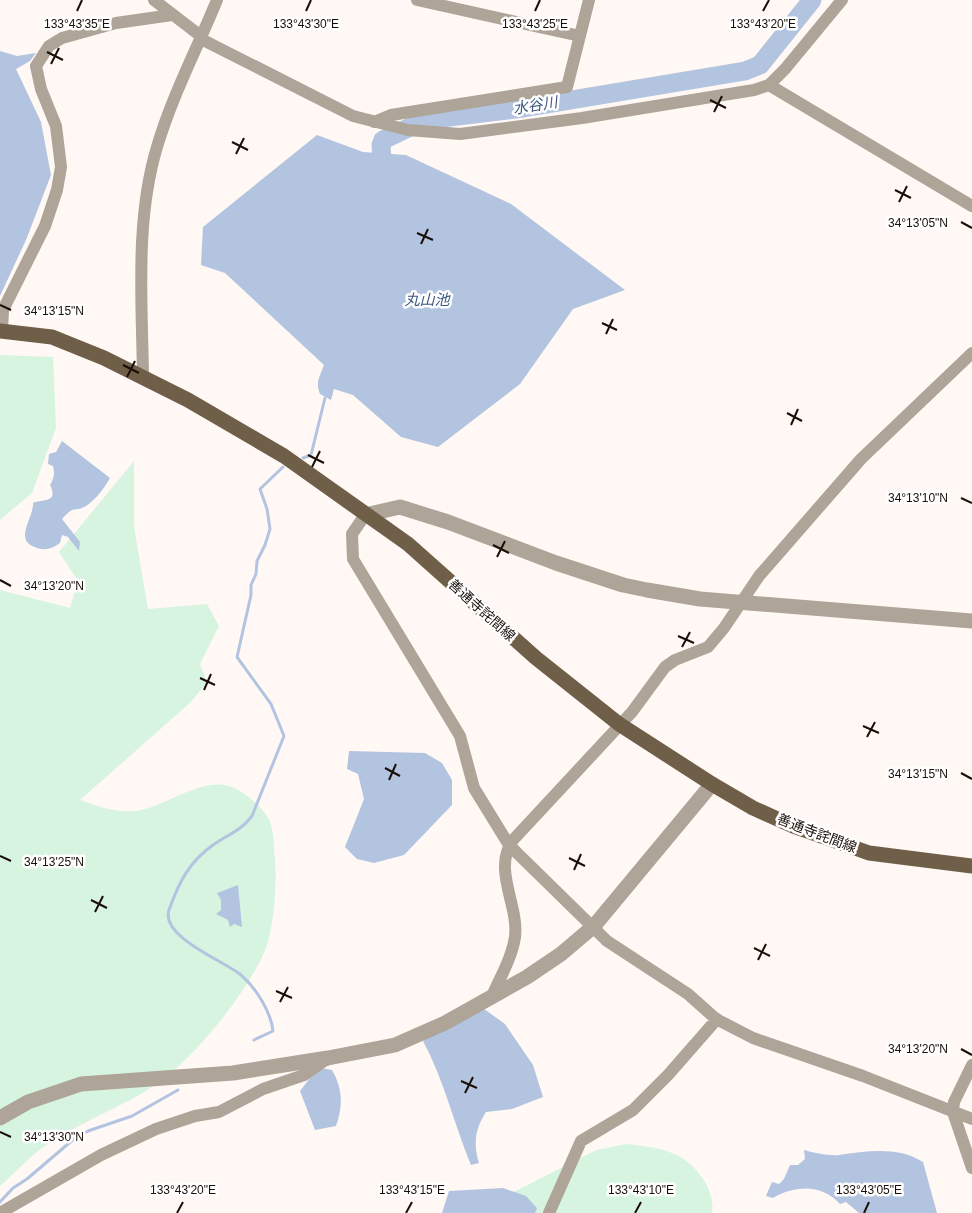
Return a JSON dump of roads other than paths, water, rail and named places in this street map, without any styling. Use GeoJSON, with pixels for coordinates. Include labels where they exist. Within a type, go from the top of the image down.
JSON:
{"type":"FeatureCollection","features":[{"type":"Feature","properties":{"kind":"main road","name":"善通寺詫間線"},"geometry":{"type":"LineString","coordinates":[[1,331],[27,332],[67,342],[143,377],[218,417],[284,456],[365,516],[408,544],[536,658],[619,724],[753,808],[793,826],[869,853],[972,866]]}},
{"type":"Feature","properties":{"kind":"street"},"geometry":{"type":"LineString","coordinates":[[154,0],[202,38],[336,108],[374,122],[408,130],[460,134],[601,115],[754,90],[769,85],[785,69],[842,0]]}},
{"type":"Feature","properties":{"kind":"street"},"geometry":{"type":"LineString","coordinates":[[143,377],[144,226],[156,149],[166,120],[217,0]]}},
{"type":"Feature","properties":{"kind":"street"},"geometry":{"type":"LineString","coordinates":[[417,0],[580,36]]}},
{"type":"Feature","properties":{"kind":"street"},"geometry":{"type":"LineString","coordinates":[[374,122],[392,115],[568,87],[589,0]]}},
{"type":"Feature","properties":{"kind":"street"},"geometry":{"type":"LineString","coordinates":[[1,331],[3,310],[45,226],[57,190],[61,167],[56,126],[40,89],[36,66],[49,46],[62,38],[116,23],[172,15]]}},
{"type":"Feature","properties":{"kind":"street"},"geometry":{"type":"LineString","coordinates":[[769,85],[972,206]]}},
{"type":"Feature","properties":{"kind":"street"},"geometry":{"type":"LineString","coordinates":[[493,994],[511,952],[515,936],[515,921],[505,873],[509,845],[632,712],[665,667],[675,660],[708,647],[789,540],[861,459],[972,352]]}},
{"type":"Feature","properties":{"kind":"street"},"geometry":{"type":"LineString","coordinates":[[972,621],[700,599],[623,585],[556,563],[448,522],[400,507],[365,516],[352,534],[353,559],[460,736],[474,788],[509,845],[594,926],[607,941],[688,994],[717,1019],[753,1038],[863,1076],[972,1119]]}},
{"type":"Feature","properties":{"kind":"street"},"geometry":{"type":"LineString","coordinates":[[0,1118],[28,1102],[81,1084],[233,1073],[395,1045],[417,1037],[526,977],[561,954],[594,926],[712,784]]}},
{"type":"Feature","properties":{"kind":"street"},"geometry":{"type":"LineString","coordinates":[[549,1213],[581,1141],[633,1110],[668,1075],[717,1019]]}},
{"type":"Feature","properties":{"kind":"street"},"geometry":{"type":"LineString","coordinates":[[0,1213],[102,1155],[156,1129],[196,1116],[220,1112],[263,1089],[304,1075],[328,1058]]}},
{"type":"Feature","properties":{"kind":"street"},"geometry":{"type":"LineString","coordinates":[[972,1065],[954,1102],[953,1112],[972,1168]]}},
{"type":"Feature","properties":{"kind":"water"},"geometry":{"type":"Polygon","coordinates":[[[0,51],[17,56],[36,53],[30,61],[16,69],[41,122],[51,175],[26,240],[0,296],[0,51]]]}},
{"type":"Feature","properties":{"kind":"water","name":"丸山池"},"geometry":{"type":"Polygon","coordinates":[[[317,135],[363,152],[406,155],[511,204],[625,290],[573,309],[520,384],[438,447],[401,437],[353,395],[334,389],[331,400],[320,394],[318,383],[324,365],[225,273],[201,265],[203,227],[317,135]]]}},
{"type":"Feature","properties":{"kind":"water"},"geometry":{"type":"Polygon","coordinates":[[[62,441],[110,478],[100,494],[90,503],[82,508],[72,510],[62,519],[80,542],[79,551],[68,537],[62,535],[60,543],[52,548],[43,549],[30,545],[25,535],[33,503],[49,499],[53,495],[50,485],[54,471],[53,466],[48,464],[49,454],[56,452],[62,441]]]}},
{"type":"Feature","properties":{"kind":"water"},"geometry":{"type":"Polygon","coordinates":[[[349,751],[425,753],[442,763],[452,780],[452,805],[404,855],[374,863],[357,859],[345,847],[364,799],[358,774],[347,769],[349,751]]]}},
{"type":"Feature","properties":{"kind":"water"},"geometry":{"type":"Polygon","coordinates":[[[238,885],[242,927],[234,924],[230,927],[228,920],[216,914],[221,910],[221,900],[217,893],[238,885]]]}},
{"type":"Feature","properties":{"kind":"water"},"geometry":{"type":"Polygon","coordinates":[[[480,1006],[505,1024],[533,1065],[543,1097],[512,1109],[486,1112],[479,1124],[476,1137],[479,1163],[471,1165],[437,1071],[423,1041],[480,1006]]]}},
{"type":"Feature","properties":{"kind":"water"},"geometry":{"type":"Polygon","coordinates":[[[321,1068],[332,1070],[336,1077],[341,1105],[336,1126],[315,1130],[300,1091],[316,1070],[321,1068]]]}},
{"type":"Feature","properties":{"kind":"water"},"geometry":{"type":"Polygon","coordinates":[[[804,1150],[835,1155],[882,1151],[913,1157],[923,1162],[937,1213],[859,1213],[846,1202],[840,1204],[833,1197],[825,1193],[808,1189],[790,1191],[773,1198],[766,1196],[772,1182],[779,1184],[784,1179],[790,1165],[798,1165],[805,1159],[804,1150]]]}},
{"type":"Feature","properties":{"kind":"water"},"geometry":{"type":"Polygon","coordinates":[[[503,1188],[526,1196],[537,1208],[535,1213],[442,1213],[449,1191],[503,1188]]]}},
{"type":"Feature","properties":{"kind":"waterway","name":"水谷川"},"geometry":{"type":"LineString","coordinates":[[383,178],[381,145],[383,140],[425,120],[523,108],[745,71],[760,65],[812,0]]}},
{"type":"Feature","properties":{"kind":"waterway"},"geometry":{"type":"LineString","coordinates":[[303,458],[311,455],[325,398]]}},
{"type":"Feature","properties":{"kind":"waterway"},"geometry":{"type":"LineString","coordinates":[[254,1040],[273,1031],[266,1008],[257,993],[241,975],[196,948],[174,930],[169,920],[169,910],[181,882],[197,858],[213,845],[243,826],[252,816],[284,736],[271,704],[237,657],[251,595],[251,585],[256,574],[257,561],[270,529],[267,509],[260,489],[283,467]]}},
{"type":"Feature","properties":{"kind":"waterway"},"geometry":{"type":"LineString","coordinates":[[0,1202],[13,1188],[27,1179],[75,1138],[88,1131],[132,1116],[178,1090]]}}]}
